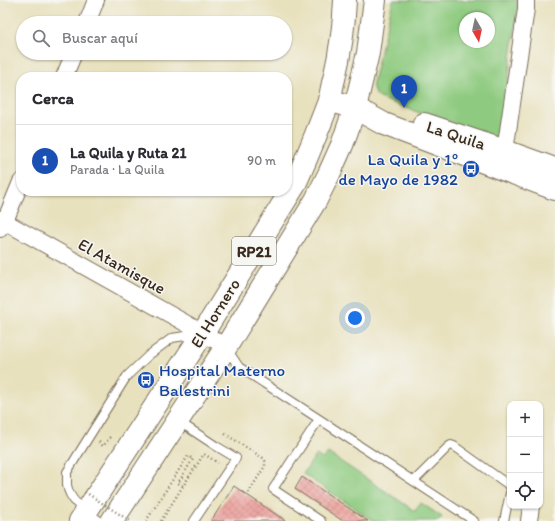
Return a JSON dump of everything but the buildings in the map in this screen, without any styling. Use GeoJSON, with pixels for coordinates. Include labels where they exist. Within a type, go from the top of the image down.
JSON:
{"type":"FeatureCollection","features":[{"type":"Feature","properties":{"kind":"main road","name":"El Hornero"},"geometry":{"type":"LineString","coordinates":[[292,189],[305,164],[329,100],[340,47],[345,0]]}},
{"type":"Feature","properties":{"kind":"main road","name":"El Hornero"},"geometry":{"type":"LineString","coordinates":[[112,521],[226,346],[316,200],[342,145],[355,108],[368,53],[376,0]]}},
{"type":"Feature","properties":{"kind":"main road","name":"La Quila"},"geometry":{"type":"LineString","coordinates":[[329,100],[355,108],[384,124],[502,160],[555,169]]}},
{"type":"Feature","properties":{"kind":"main road","name":"La Quila"},"geometry":{"type":"LineString","coordinates":[[502,160],[555,189]]}},
{"type":"Feature","properties":{"kind":"main road","name":"El Hornero"},"geometry":{"type":"LineString","coordinates":[[88,511],[203,333],[288,196]]}},
{"type":"Feature","properties":{"kind":"street"},"geometry":{"type":"LineString","coordinates":[[90,16],[96,0]]}},
{"type":"Feature","properties":{"kind":"street"},"geometry":{"type":"LineString","coordinates":[[502,160],[526,9],[526,0]]}},
{"type":"Feature","properties":{"kind":"street"},"geometry":{"type":"LineString","coordinates":[[66,72],[71,60]]}},
{"type":"Feature","properties":{"kind":"street"},"geometry":{"type":"LineString","coordinates":[[2,223],[16,193]]}},
{"type":"Feature","properties":{"kind":"street","name":"El Atamisque"},"geometry":{"type":"LineString","coordinates":[[2,223],[226,346]]}},
{"type":"Feature","properties":{"kind":"street"},"geometry":{"type":"LineString","coordinates":[[529,521],[531,509]]}},
{"type":"Feature","properties":{"kind":"lane"},"geometry":{"type":"LineString","coordinates":[[88,511],[77,504],[70,495],[67,484],[67,472],[127,376],[149,355],[172,338],[203,333]]}},
{"type":"Feature","properties":{"kind":"lane"},"geometry":{"type":"LineString","coordinates":[[226,346],[239,367],[474,521]]}},
{"type":"Feature","properties":{"kind":"lane"},"geometry":{"type":"LineString","coordinates":[[320,419],[273,489],[322,521]]}},
{"type":"Feature","properties":{"kind":"lane"},"geometry":{"type":"LineString","coordinates":[[178,420],[236,458],[194,521]]}},
{"type":"Feature","properties":{"kind":"lane"},"geometry":{"type":"LineString","coordinates":[[414,481],[451,445],[507,484]]}},
{"type":"Feature","properties":{"kind":"lane"},"geometry":{"type":"LineString","coordinates":[[504,521],[507,506]]}},
{"type":"Feature","properties":{"kind":"path"},"geometry":{"type":"LineString","coordinates":[[90,435],[103,446],[113,434]]}},
{"type":"Feature","properties":{"kind":"path"},"geometry":{"type":"LineString","coordinates":[[225,434],[263,458],[265,461],[265,466],[247,494]]}},
{"type":"Feature","properties":{"kind":"path"},"geometry":{"type":"LineString","coordinates":[[161,521],[204,454],[218,464]]}},
{"type":"Feature","properties":{"kind":"path"},"geometry":{"type":"LineString","coordinates":[[146,521],[188,456],[193,459],[178,483],[183,486]]}},
{"type":"Feature","properties":{"kind":"path"},"geometry":{"type":"LineString","coordinates":[[88,511],[130,521]]}},
{"type":"Feature","properties":{"kind":"green space"},"geometry":{"type":"Polygon","coordinates":[[[393,0],[519,0],[501,133],[498,138],[493,140],[382,99],[374,92],[373,82],[393,0]]]}},
{"type":"Feature","properties":{"kind":"green space"},"geometry":{"type":"Polygon","coordinates":[[[328,453],[415,511],[421,503],[442,517],[439,521],[374,521],[303,474],[316,455],[323,459],[328,453]]]}},
{"type":"Feature","properties":{"kind":"place","name":"La Quila y Ruta 21"},"geometry":{"type":"Point","coordinates":[404,108]}},
{"type":"Feature","properties":{"kind":"place","name":"La Quila y 1º de Mayo de 1982"},"geometry":{"type":"Point","coordinates":[471,169]}},
{"type":"Feature","properties":{"kind":"place","name":"Hospital Materno Balestrini"},"geometry":{"type":"Point","coordinates":[146,380]}}]}
